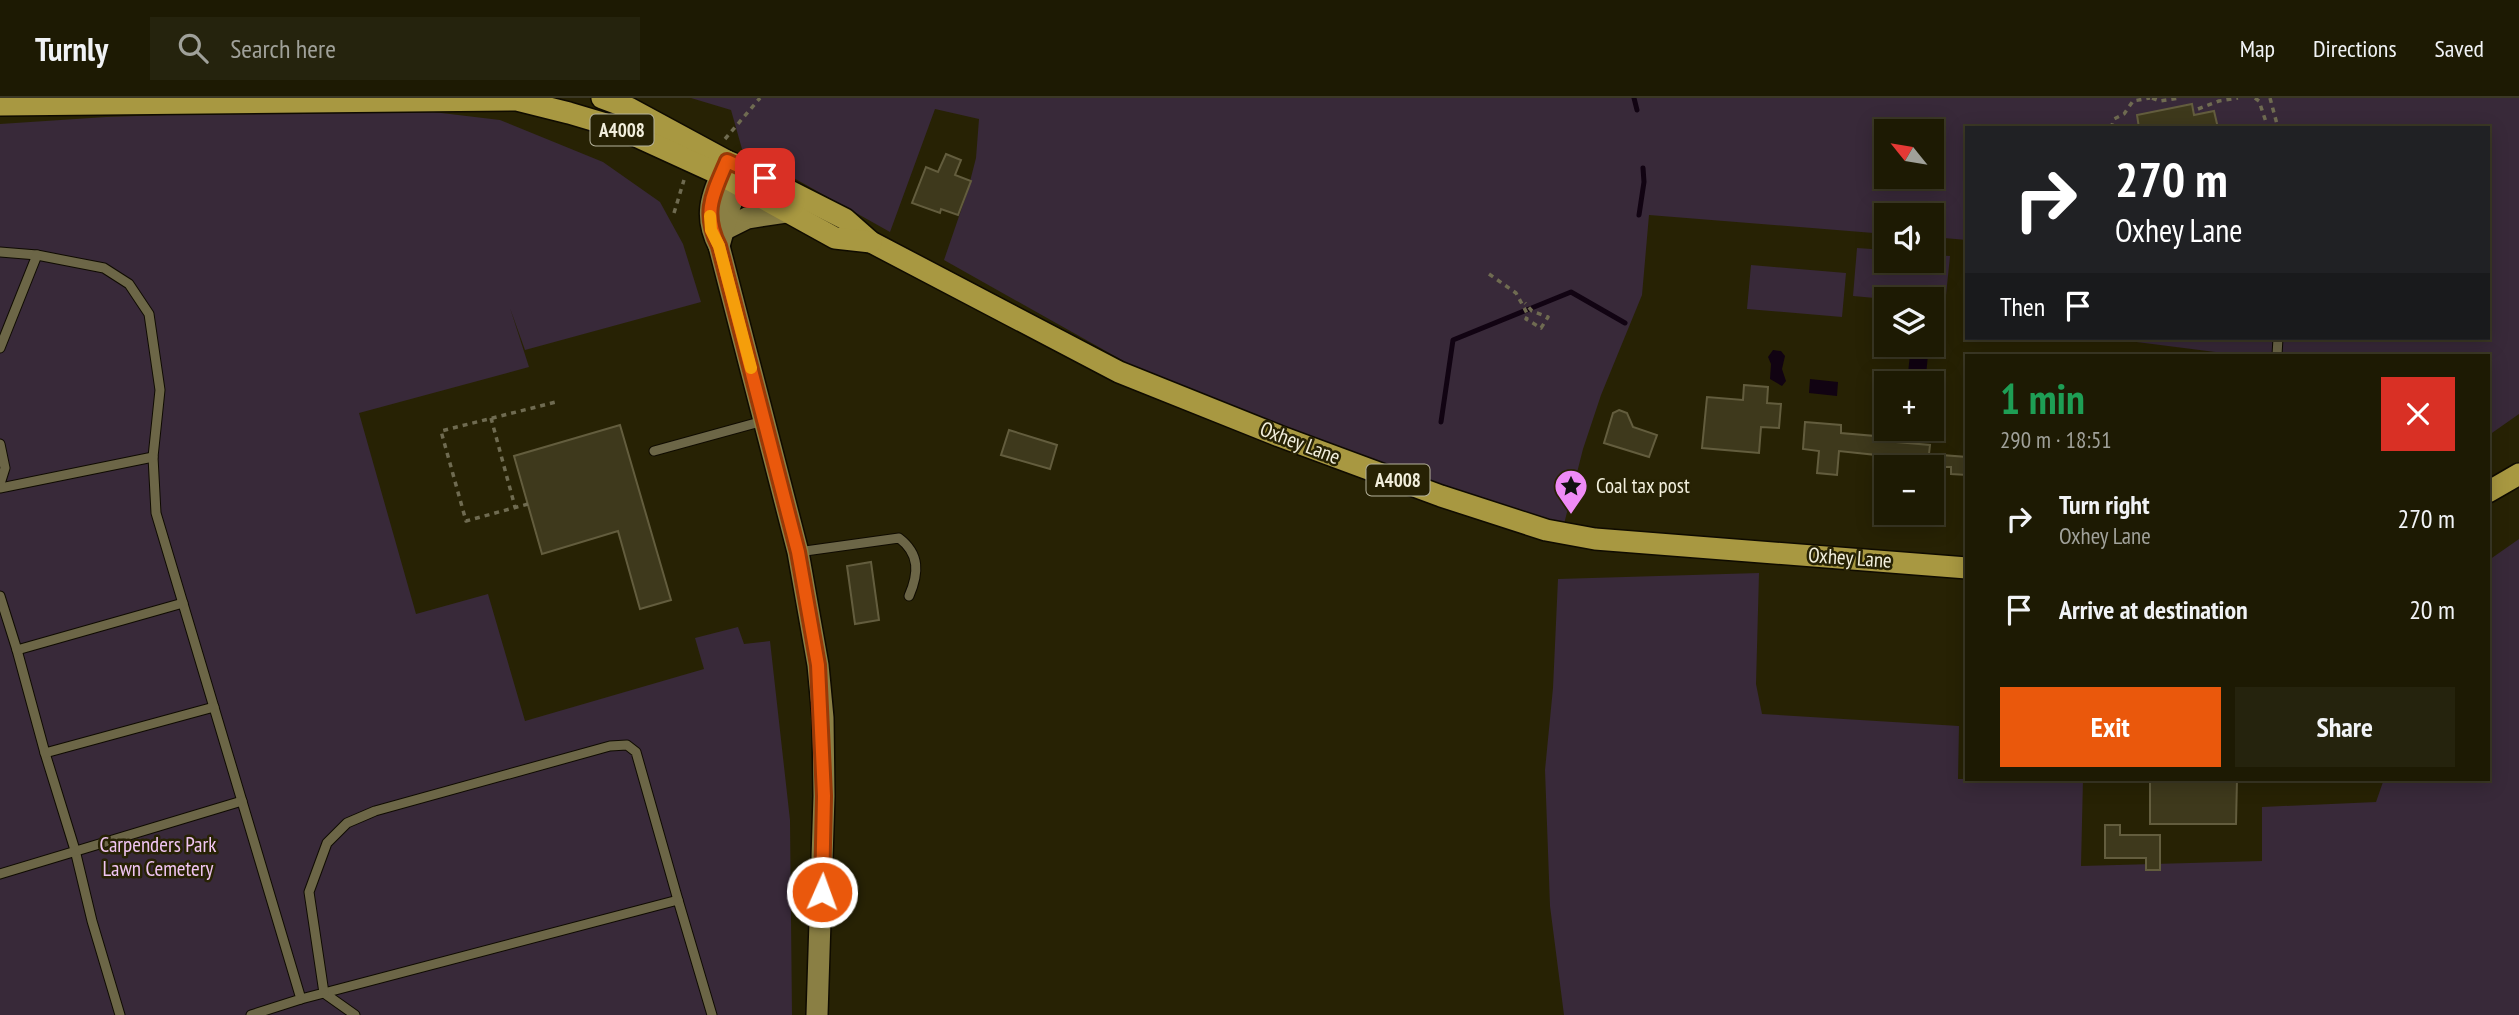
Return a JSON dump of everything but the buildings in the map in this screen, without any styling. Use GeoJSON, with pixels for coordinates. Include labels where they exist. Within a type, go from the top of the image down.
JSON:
{"type":"FeatureCollection","features":[{"type":"Feature","properties":{"kind":"main road","name":"Oxhey Lane"},"geometry":{"type":"LineString","coordinates":[[602,98],[629,108],[730,167],[786,212],[835,238],[872,242]]}},
{"type":"Feature","properties":{"kind":"main road","name":"Oxhey Lane"},"geometry":{"type":"LineString","coordinates":[[0,105],[526,99],[730,167],[845,219],[872,242],[1119,372],[1279,436],[1441,496],[1546,530],[1595,539],[1965,568]]}},
{"type":"Feature","properties":{"kind":"main road"},"geometry":{"type":"LineString","coordinates":[[730,167],[722,238],[798,552],[818,665],[824,796],[817,1015]]}},
{"type":"Feature","properties":{"kind":"main road"},"geometry":{"type":"LineString","coordinates":[[722,238],[747,218],[786,212]]}},
{"type":"Feature","properties":{"kind":"main road"},"geometry":{"type":"LineString","coordinates":[[2490,491],[2519,474]]}},
{"type":"Feature","properties":{"kind":"lane"},"geometry":{"type":"LineString","coordinates":[[0,252],[37,255],[104,268],[129,284],[149,314],[160,390],[153,457],[156,513],[301,999]]}},
{"type":"Feature","properties":{"kind":"lane"},"geometry":{"type":"LineString","coordinates":[[0,348],[37,255]]}},
{"type":"Feature","properties":{"kind":"lane"},"geometry":{"type":"LineString","coordinates":[[654,451],[765,421]]}},
{"type":"Feature","properties":{"kind":"lane"},"geometry":{"type":"LineString","coordinates":[[0,444],[5,468],[0,486],[153,457]]}},
{"type":"Feature","properties":{"kind":"lane"},"geometry":{"type":"LineString","coordinates":[[798,552],[899,538],[913,551],[917,567],[909,596]]}},
{"type":"Feature","properties":{"kind":"lane"},"geometry":{"type":"LineString","coordinates":[[0,596],[75,850],[120,1015]]}},
{"type":"Feature","properties":{"kind":"lane"},"geometry":{"type":"LineString","coordinates":[[17,650],[183,603]]}},
{"type":"Feature","properties":{"kind":"lane"},"geometry":{"type":"LineString","coordinates":[[45,753],[214,707]]}},
{"type":"Feature","properties":{"kind":"lane"},"geometry":{"type":"LineString","coordinates":[[355,1015],[324,993],[309,892],[327,843],[347,823],[375,811],[610,746],[627,745],[636,752],[712,1015]]}},
{"type":"Feature","properties":{"kind":"lane"},"geometry":{"type":"LineString","coordinates":[[0,874],[242,801]]}},
{"type":"Feature","properties":{"kind":"lane"},"geometry":{"type":"LineString","coordinates":[[251,1015],[301,999],[678,900]]}},
{"type":"Feature","properties":{"kind":"path"},"geometry":{"type":"LineString","coordinates":[[2112,126],[2114,119],[2124,114],[2133,101],[2180,98]]}},
{"type":"Feature","properties":{"kind":"path"},"geometry":{"type":"LineString","coordinates":[[2198,109],[2238,98]]}},
{"type":"Feature","properties":{"kind":"path"},"geometry":{"type":"LineString","coordinates":[[2255,98],[2259,101],[2267,126]]}},
{"type":"Feature","properties":{"kind":"path"},"geometry":{"type":"LineString","coordinates":[[2270,98],[2277,126]]}},
{"type":"Feature","properties":{"kind":"path"},"geometry":{"type":"LineString","coordinates":[[730,167],[757,100]]}},
{"type":"Feature","properties":{"kind":"path"},"geometry":{"type":"LineString","coordinates":[[674,213],[685,178]]}},
{"type":"Feature","properties":{"kind":"path"},"geometry":{"type":"LineString","coordinates":[[1489,274],[1516,293],[1528,315],[1526,319],[1541,328],[1548,317],[1532,311],[1525,303]]}},
{"type":"Feature","properties":{"kind":"path"},"geometry":{"type":"LineString","coordinates":[[528,504],[466,521],[441,431],[556,402]]}},
{"type":"Feature","properties":{"kind":"path"},"geometry":{"type":"LineString","coordinates":[[491,418],[515,507]]}},
{"type":"Feature","properties":{"kind":"green space"},"geometry":{"type":"Polygon","coordinates":[[[691,98],[2519,98],[2519,414],[2490,434],[2490,354],[2231,354],[2121,340],[2490,340],[2490,126],[1965,126],[1965,240],[1944,238],[1944,203],[1874,203],[1874,233],[1649,215],[1642,295],[1601,395],[1583,449],[1563,528],[1168,386],[944,260],[976,158],[979,119],[935,109],[890,232],[742,149],[731,110],[691,98]]]}},
{"type":"Feature","properties":{"kind":"green space","name":"Carpenders Park Lawn Cemetery"},"geometry":{"type":"Polygon","coordinates":[[[286,111],[433,112],[500,120],[603,162],[660,202],[683,244],[701,302],[525,350],[510,308],[529,367],[359,413],[416,614],[488,594],[525,721],[704,669],[695,638],[738,627],[744,644],[770,641],[790,820],[792,1015],[0,1015],[0,124],[106,117],[286,111]]]}},
{"type":"Feature","properties":{"kind":"green space"},"geometry":{"type":"Polygon","coordinates":[[[1857,248],[1874,249],[1874,273],[1944,273],[1944,256],[1950,256],[1945,305],[1944,287],[1874,287],[1874,298],[1853,296],[1857,248]]]}},
{"type":"Feature","properties":{"kind":"green space"},"geometry":{"type":"Polygon","coordinates":[[[1751,265],[1846,273],[1842,317],[1747,309],[1751,265]]]}},
{"type":"Feature","properties":{"kind":"green space"},"geometry":{"type":"Polygon","coordinates":[[[2519,539],[2519,1015],[1564,1015],[1550,906],[1545,770],[1553,688],[1558,579],[1759,573],[1756,684],[1762,714],[1959,726],[1958,779],[2083,781],[2081,866],[2262,861],[2262,807],[2376,802],[2383,781],[2490,781],[2490,559],[2519,539]]]}},
{"type":"Feature","properties":{"kind":"shaded area"},"geometry":{"type":"Polygon","coordinates":[[[1773,350],[1781,351],[1785,356],[1782,369],[1786,381],[1782,386],[1770,379],[1771,364],[1768,357],[1773,350]]]}},
{"type":"Feature","properties":{"kind":"shaded area"},"geometry":{"type":"Polygon","coordinates":[[[1910,357],[1928,357],[1926,371],[1908,371],[1910,357]]]}},
{"type":"Feature","properties":{"kind":"shaded area"},"geometry":{"type":"Polygon","coordinates":[[[1810,379],[1838,382],[1837,396],[1809,393],[1810,379]]]}},
{"type":"Feature","properties":{"kind":"waterway"},"geometry":{"type":"LineString","coordinates":[[1634,98],[1637,110]]}},
{"type":"Feature","properties":{"kind":"waterway"},"geometry":{"type":"LineString","coordinates":[[1639,215],[1644,182],[1643,168]]}},
{"type":"Feature","properties":{"kind":"waterway"},"geometry":{"type":"LineString","coordinates":[[1441,422],[1453,340],[1571,292],[1625,323]]}},
{"type":"Feature","properties":{"kind":"slow traffic"},"geometry":{"type":"LineString","coordinates":[[710,216],[711,230],[719,246],[751,368]]}},
{"type":"Feature","properties":{"kind":"place","name":"Coal tax post"},"geometry":{"type":"Point","coordinates":[1571,516]}},
{"type":"Feature","properties":{"kind":"route"},"geometry":{"type":"LineString","coordinates":[[765,178],[727,161],[710,205],[711,230],[719,246],[798,552],[818,665],[824,796],[822,892]]}}]}
